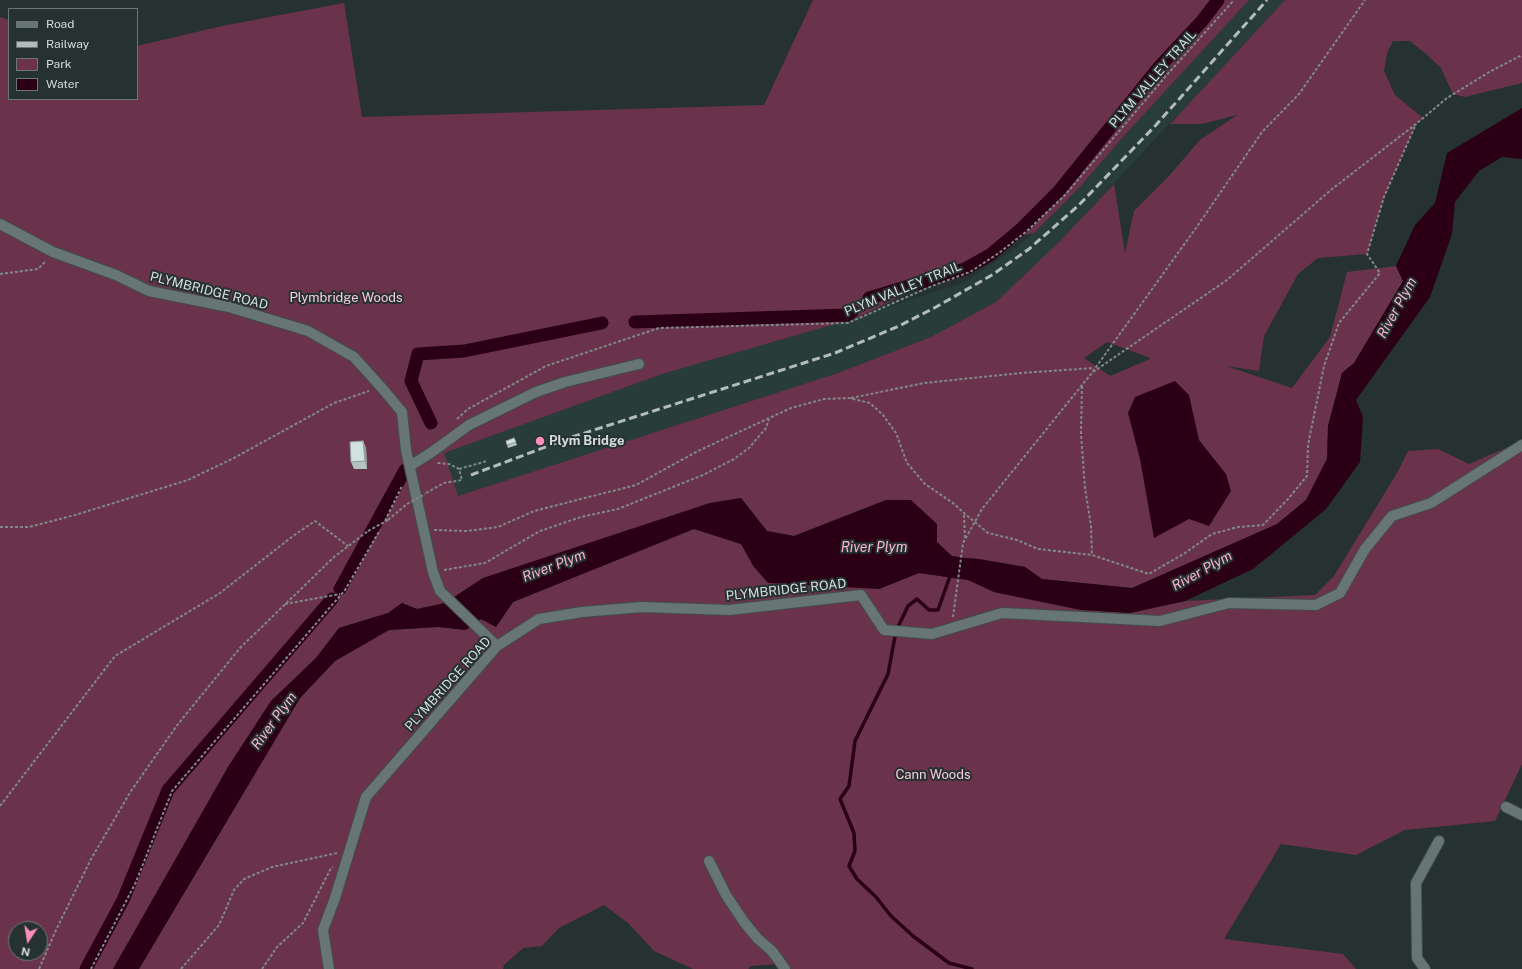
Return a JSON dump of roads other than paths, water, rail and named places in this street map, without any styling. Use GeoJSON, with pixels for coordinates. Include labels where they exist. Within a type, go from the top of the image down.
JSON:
{"type":"FeatureCollection","features":[{"type":"Feature","properties":{"kind":"street","name":"PLYMBRIDGE ROAD"},"geometry":{"type":"LineString","coordinates":[[0,224],[53,252],[116,274],[149,291],[229,307],[308,331],[354,357],[402,412],[406,450],[433,572],[440,591],[497,646]]}},
{"type":"Feature","properties":{"kind":"street"},"geometry":{"type":"LineString","coordinates":[[410,466],[469,425],[536,392],[564,382],[639,364]]}},
{"type":"Feature","properties":{"kind":"street","name":"PLYMBRIDGE ROAD"},"geometry":{"type":"LineString","coordinates":[[329,969],[323,930],[336,898],[366,797],[497,646],[524,634],[539,619],[582,612],[642,607],[729,610],[861,595],[884,630],[932,634],[1002,613],[1160,621],[1229,603],[1316,605],[1340,593],[1365,549],[1392,516],[1431,503],[1522,445]]}},
{"type":"Feature","properties":{"kind":"street"},"geometry":{"type":"LineString","coordinates":[[1506,807],[1522,815]]}},
{"type":"Feature","properties":{"kind":"street"},"geometry":{"type":"LineString","coordinates":[[1425,969],[1417,958],[1416,883],[1439,841]]}},
{"type":"Feature","properties":{"kind":"street"},"geometry":{"type":"LineString","coordinates":[[709,861],[733,906],[758,939],[772,951],[786,969]]}},
{"type":"Feature","properties":{"kind":"water","name":"River Plym"},"geometry":{"type":"Polygon","coordinates":[[[1522,108],[1522,159],[1502,157],[1479,171],[1455,202],[1452,234],[1430,297],[1356,400],[1363,417],[1360,462],[1326,509],[1253,569],[1185,601],[1130,613],[1081,610],[994,592],[968,580],[919,573],[879,589],[768,583],[754,567],[741,544],[694,529],[513,602],[496,627],[481,619],[466,630],[438,627],[389,630],[335,661],[300,698],[139,969],[113,969],[228,767],[271,701],[316,658],[339,628],[388,613],[402,603],[417,609],[445,603],[483,578],[710,503],[741,498],[767,531],[794,536],[886,500],[911,500],[937,524],[937,542],[952,556],[1025,567],[1042,579],[1132,588],[1277,524],[1306,500],[1327,459],[1328,426],[1342,373],[1354,363],[1403,281],[1396,266],[1415,225],[1435,203],[1447,153],[1522,108]]]}},
{"type":"Feature","properties":{"kind":"water"},"geometry":{"type":"Polygon","coordinates":[[[1175,381],[1189,395],[1199,440],[1226,474],[1231,491],[1209,526],[1189,519],[1154,538],[1140,459],[1128,413],[1135,397],[1175,381]]]}},
{"type":"Feature","properties":{"kind":"waterway"},"geometry":{"type":"LineString","coordinates":[[869,298],[965,269],[990,255],[1020,230],[1058,192],[1159,67],[1202,21],[1218,0]]}},
{"type":"Feature","properties":{"kind":"waterway"},"geometry":{"type":"LineString","coordinates":[[635,322],[847,315],[853,311]]}},
{"type":"Feature","properties":{"kind":"waterway"},"geometry":{"type":"LineString","coordinates":[[431,423],[411,381],[418,354],[464,351],[602,323]]}},
{"type":"Feature","properties":{"kind":"waterway"},"geometry":{"type":"LineString","coordinates":[[340,589],[405,470]]}},
{"type":"Feature","properties":{"kind":"waterway"},"geometry":{"type":"LineString","coordinates":[[953,573],[950,576],[938,610],[929,610],[917,599],[908,606],[896,631],[888,674],[855,741],[849,786],[840,799],[854,833],[855,851],[849,866],[857,879],[876,897],[891,916],[913,936],[949,963],[972,969]]}},
{"type":"Feature","properties":{"kind":"waterway"},"geometry":{"type":"LineString","coordinates":[[86,969],[123,900],[168,790],[332,599]]}},
{"type":"Feature","properties":{"kind":"railway"},"geometry":{"type":"LineString","coordinates":[[471,475],[572,437],[835,353],[899,326],[992,275],[1029,249],[1079,205],[1156,125],[1267,0]]}},
{"type":"Feature","properties":{"kind":"place","name":"Plym Bridge"},"geometry":{"type":"Point","coordinates":[540,441]}},
{"type":"Feature","properties":{"kind":"park label","name":"Plymbridge Woods"},"geometry":{"type":"Point","coordinates":[346,298]}},
{"type":"Feature","properties":{"kind":"park label","name":"Cann Woods"},"geometry":{"type":"Point","coordinates":[933,775]}}]}
